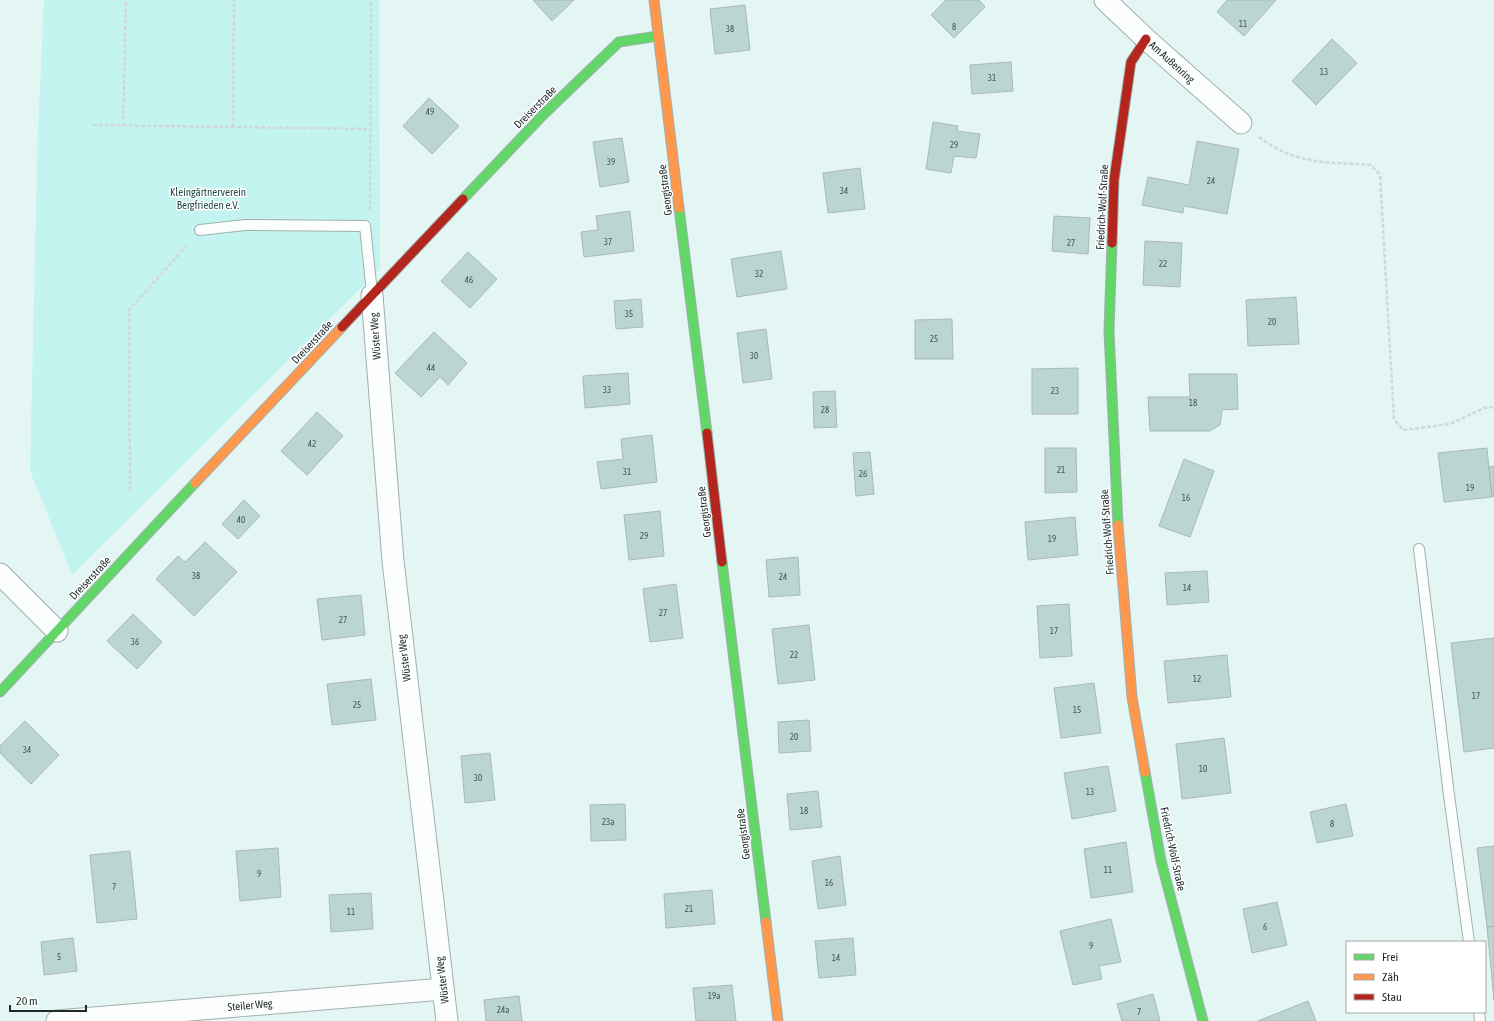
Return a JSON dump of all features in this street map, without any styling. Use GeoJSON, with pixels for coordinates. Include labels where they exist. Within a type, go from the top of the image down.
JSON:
{"type":"FeatureCollection","features":[{"type":"Feature","properties":{"kind":"street","name":"Georgistraße"},"geometry":{"type":"LineString","coordinates":[[654,0],[778,1021]]}},
{"type":"Feature","properties":{"kind":"street","name":"Am Außenring"},"geometry":{"type":"LineString","coordinates":[[1105,0],[1146,39],[1241,123]]}},
{"type":"Feature","properties":{"kind":"street","name":"Dreiserstraße"},"geometry":{"type":"LineString","coordinates":[[0,692],[544,114],[619,42],[658,36]]}},
{"type":"Feature","properties":{"kind":"street","name":"Friedrich-Wolf-Straße"},"geometry":{"type":"LineString","coordinates":[[1146,39],[1131,62],[1114,180],[1109,331],[1119,542],[1132,697],[1161,861],[1203,1021]]}},
{"type":"Feature","properties":{"kind":"street","name":"Wüster Weg"},"geometry":{"type":"LineString","coordinates":[[372,295],[393,561],[447,1021]]}},
{"type":"Feature","properties":{"kind":"street"},"geometry":{"type":"LineString","coordinates":[[0,574],[57,631]]}},
{"type":"Feature","properties":{"kind":"street","name":"Steiler Weg"},"geometry":{"type":"LineString","coordinates":[[56,1021],[443,989]]}},
{"type":"Feature","properties":{"kind":"lane"},"geometry":{"type":"LineString","coordinates":[[200,230],[246,226],[365,226],[372,295]]}},
{"type":"Feature","properties":{"kind":"lane"},"geometry":{"type":"LineString","coordinates":[[1419,549],[1449,795],[1469,941]]}},
{"type":"Feature","properties":{"kind":"path"},"geometry":{"type":"LineString","coordinates":[[123,126],[126,0]]}},
{"type":"Feature","properties":{"kind":"path"},"geometry":{"type":"LineString","coordinates":[[233,127],[234,0]]}},
{"type":"Feature","properties":{"kind":"path"},"geometry":{"type":"LineString","coordinates":[[365,226],[370,208],[371,0]]}},
{"type":"Feature","properties":{"kind":"path"},"geometry":{"type":"LineString","coordinates":[[1241,123],[1269,145],[1282,152],[1315,162],[1371,165],[1380,175],[1394,419],[1403,430],[1450,424],[1484,408],[1494,407]]}},
{"type":"Feature","properties":{"kind":"path"},"geometry":{"type":"LineString","coordinates":[[93,125],[371,129]]}},
{"type":"Feature","properties":{"kind":"path"},"geometry":{"type":"LineString","coordinates":[[130,491],[129,310],[200,230]]}},
{"type":"Feature","properties":{"kind":"green space","name":"Kleingärtnerverein Bergfrieden e.V."},"geometry":{"type":"Polygon","coordinates":[[[44,0],[379,0],[380,269],[72,575],[30,471],[38,129],[44,0]]]}},
{"type":"Feature","properties":{"kind":"building"},"geometry":{"type":"Polygon","coordinates":[[[533,0],[574,0],[552,21],[533,0]]]}},
{"type":"Feature","properties":{"kind":"building"},"geometry":{"type":"Polygon","coordinates":[[[946,0],[979,0],[985,7],[954,38],[931,15],[946,0]]]}},
{"type":"Feature","properties":{"kind":"building"},"geometry":{"type":"Polygon","coordinates":[[[1227,0],[1276,0],[1244,36],[1217,12],[1227,0]]]}},
{"type":"Feature","properties":{"kind":"building"},"geometry":{"type":"Polygon","coordinates":[[[745,5],[750,50],[715,54],[710,9],[745,5]]]}},
{"type":"Feature","properties":{"kind":"building"},"geometry":{"type":"Polygon","coordinates":[[[1332,39],[1357,63],[1316,105],[1292,81],[1332,39]]]}},
{"type":"Feature","properties":{"kind":"building"},"geometry":{"type":"Polygon","coordinates":[[[1011,62],[1013,91],[972,94],[970,65],[1011,62]]]}},
{"type":"Feature","properties":{"kind":"building"},"geometry":{"type":"Polygon","coordinates":[[[429,98],[459,126],[432,154],[403,126],[429,98]]]}},
{"type":"Feature","properties":{"kind":"building"},"geometry":{"type":"Polygon","coordinates":[[[933,122],[958,126],[957,131],[980,134],[976,158],[954,156],[951,173],[926,169],[933,122]]]}},
{"type":"Feature","properties":{"kind":"building"},"geometry":{"type":"Polygon","coordinates":[[[622,138],[629,182],[600,187],[593,142],[622,138]]]}},
{"type":"Feature","properties":{"kind":"building"},"geometry":{"type":"Polygon","coordinates":[[[1197,141],[1239,149],[1227,214],[1184,206],[1183,213],[1142,205],[1148,177],[1189,185],[1197,141]]]}},
{"type":"Feature","properties":{"kind":"building"},"geometry":{"type":"Polygon","coordinates":[[[860,168],[865,209],[828,213],[823,173],[860,168]]]}},
{"type":"Feature","properties":{"kind":"building"},"geometry":{"type":"Polygon","coordinates":[[[630,211],[634,251],[584,257],[581,232],[598,230],[596,216],[630,211]]]}},
{"type":"Feature","properties":{"kind":"building"},"geometry":{"type":"Polygon","coordinates":[[[1054,216],[1090,218],[1088,254],[1052,251],[1054,216]]]}},
{"type":"Feature","properties":{"kind":"building"},"geometry":{"type":"Polygon","coordinates":[[[1145,241],[1182,243],[1180,287],[1143,285],[1145,241]]]}},
{"type":"Feature","properties":{"kind":"building"},"geometry":{"type":"Polygon","coordinates":[[[781,251],[787,289],[737,297],[731,259],[781,251]]]}},
{"type":"Feature","properties":{"kind":"building"},"geometry":{"type":"Polygon","coordinates":[[[468,252],[497,279],[470,308],[441,281],[468,252]]]}},
{"type":"Feature","properties":{"kind":"building"},"geometry":{"type":"Polygon","coordinates":[[[1296,297],[1299,344],[1248,346],[1246,300],[1296,297]]]}},
{"type":"Feature","properties":{"kind":"building"},"geometry":{"type":"Polygon","coordinates":[[[641,299],[643,327],[616,329],[614,301],[641,299]]]}},
{"type":"Feature","properties":{"kind":"building"},"geometry":{"type":"Polygon","coordinates":[[[952,319],[953,359],[915,359],[915,320],[952,319]]]}},
{"type":"Feature","properties":{"kind":"building"},"geometry":{"type":"Polygon","coordinates":[[[766,329],[772,379],[743,383],[737,333],[766,329]]]}},
{"type":"Feature","properties":{"kind":"building"},"geometry":{"type":"Polygon","coordinates":[[[434,332],[467,363],[448,385],[440,377],[421,397],[395,373],[434,332]]]}},
{"type":"Feature","properties":{"kind":"building"},"geometry":{"type":"Polygon","coordinates":[[[1078,368],[1078,414],[1032,414],[1032,369],[1078,368]]]}},
{"type":"Feature","properties":{"kind":"building"},"geometry":{"type":"Polygon","coordinates":[[[628,373],[630,404],[585,408],[583,376],[628,373]]]}},
{"type":"Feature","properties":{"kind":"building"},"geometry":{"type":"Polygon","coordinates":[[[1189,374],[1237,374],[1238,409],[1222,410],[1220,425],[1210,431],[1150,431],[1148,397],[1190,397],[1189,374]]]}},
{"type":"Feature","properties":{"kind":"building"},"geometry":{"type":"Polygon","coordinates":[[[835,391],[837,427],[814,428],[813,392],[835,391]]]}},
{"type":"Feature","properties":{"kind":"building"},"geometry":{"type":"Polygon","coordinates":[[[317,412],[343,436],[307,475],[281,451],[317,412]]]}},
{"type":"Feature","properties":{"kind":"building"},"geometry":{"type":"Polygon","coordinates":[[[652,435],[657,482],[601,489],[597,462],[623,459],[621,439],[652,435]]]}},
{"type":"Feature","properties":{"kind":"building"},"geometry":{"type":"Polygon","coordinates":[[[1045,448],[1076,448],[1077,492],[1045,493],[1045,448]]]}},
{"type":"Feature","properties":{"kind":"building"},"geometry":{"type":"Polygon","coordinates":[[[1487,448],[1492,497],[1444,502],[1438,453],[1487,448]]]}},
{"type":"Feature","properties":{"kind":"building"},"geometry":{"type":"Polygon","coordinates":[[[870,452],[874,494],[856,496],[853,453],[870,452]]]}},
{"type":"Feature","properties":{"kind":"building"},"geometry":{"type":"Polygon","coordinates":[[[1184,459],[1214,471],[1190,537],[1159,526],[1184,459]]]}},
{"type":"Feature","properties":{"kind":"building"},"geometry":{"type":"Polygon","coordinates":[[[1494,466],[1494,496],[1492,497],[1489,467],[1494,466]]]}},
{"type":"Feature","properties":{"kind":"building"},"geometry":{"type":"Polygon","coordinates":[[[244,500],[260,516],[238,539],[222,524],[244,500]]]}},
{"type":"Feature","properties":{"kind":"building"},"geometry":{"type":"Polygon","coordinates":[[[660,511],[664,556],[629,560],[624,515],[660,511]]]}},
{"type":"Feature","properties":{"kind":"building"},"geometry":{"type":"Polygon","coordinates":[[[1075,517],[1078,555],[1028,560],[1025,522],[1075,517]]]}},
{"type":"Feature","properties":{"kind":"building"},"geometry":{"type":"Polygon","coordinates":[[[205,542],[237,572],[194,616],[156,579],[178,556],[185,562],[205,542]]]}},
{"type":"Feature","properties":{"kind":"building"},"geometry":{"type":"Polygon","coordinates":[[[798,557],[800,595],[769,597],[766,560],[798,557]]]}},
{"type":"Feature","properties":{"kind":"building"},"geometry":{"type":"Polygon","coordinates":[[[1207,571],[1209,602],[1167,605],[1165,573],[1207,571]]]}},
{"type":"Feature","properties":{"kind":"building"},"geometry":{"type":"Polygon","coordinates":[[[676,584],[683,638],[650,642],[643,589],[676,584]]]}},
{"type":"Feature","properties":{"kind":"building"},"geometry":{"type":"Polygon","coordinates":[[[361,595],[365,635],[322,640],[317,599],[361,595]]]}},
{"type":"Feature","properties":{"kind":"building"},"geometry":{"type":"Polygon","coordinates":[[[1069,604],[1072,656],[1040,658],[1037,606],[1069,604]]]}},
{"type":"Feature","properties":{"kind":"building"},"geometry":{"type":"Polygon","coordinates":[[[133,614],[162,642],[137,669],[107,641],[133,614]]]}},
{"type":"Feature","properties":{"kind":"building"},"geometry":{"type":"Polygon","coordinates":[[[809,625],[815,680],[778,684],[772,629],[809,625]]]}},
{"type":"Feature","properties":{"kind":"building"},"geometry":{"type":"Polygon","coordinates":[[[1494,638],[1494,748],[1464,752],[1451,643],[1494,638]]]}},
{"type":"Feature","properties":{"kind":"building"},"geometry":{"type":"Polygon","coordinates":[[[1227,655],[1231,697],[1168,703],[1164,661],[1227,655]]]}},
{"type":"Feature","properties":{"kind":"building"},"geometry":{"type":"Polygon","coordinates":[[[371,679],[376,720],[332,725],[327,684],[371,679]]]}},
{"type":"Feature","properties":{"kind":"building"},"geometry":{"type":"Polygon","coordinates":[[[1094,683],[1101,733],[1061,738],[1054,688],[1094,683]]]}},
{"type":"Feature","properties":{"kind":"building"},"geometry":{"type":"Polygon","coordinates":[[[809,720],[811,751],[779,753],[778,722],[809,720]]]}},
{"type":"Feature","properties":{"kind":"building"},"geometry":{"type":"Polygon","coordinates":[[[25,721],[59,755],[31,784],[0,753],[0,746],[25,721]]]}},
{"type":"Feature","properties":{"kind":"building"},"geometry":{"type":"Polygon","coordinates":[[[1224,738],[1231,793],[1182,799],[1176,744],[1224,738]]]}},
{"type":"Feature","properties":{"kind":"building"},"geometry":{"type":"Polygon","coordinates":[[[490,753],[495,800],[465,803],[461,756],[490,753]]]}},
{"type":"Feature","properties":{"kind":"building"},"geometry":{"type":"Polygon","coordinates":[[[1108,766],[1116,811],[1072,819],[1064,773],[1108,766]]]}},
{"type":"Feature","properties":{"kind":"building"},"geometry":{"type":"Polygon","coordinates":[[[818,791],[822,827],[790,830],[787,794],[818,791]]]}},
{"type":"Feature","properties":{"kind":"building"},"geometry":{"type":"Polygon","coordinates":[[[625,804],[626,840],[591,841],[590,805],[625,804]]]}},
{"type":"Feature","properties":{"kind":"building"},"geometry":{"type":"Polygon","coordinates":[[[1346,804],[1353,836],[1317,843],[1310,812],[1346,804]]]}},
{"type":"Feature","properties":{"kind":"building"},"geometry":{"type":"Polygon","coordinates":[[[1126,842],[1133,892],[1091,898],[1084,849],[1126,842]]]}},
{"type":"Feature","properties":{"kind":"building"},"geometry":{"type":"Polygon","coordinates":[[[1494,846],[1494,926],[1487,927],[1477,848],[1494,846]]]}},
{"type":"Feature","properties":{"kind":"building"},"geometry":{"type":"Polygon","coordinates":[[[278,848],[281,897],[240,901],[236,851],[278,848]]]}},
{"type":"Feature","properties":{"kind":"building"},"geometry":{"type":"Polygon","coordinates":[[[130,851],[137,919],[97,923],[90,855],[130,851]]]}},
{"type":"Feature","properties":{"kind":"building"},"geometry":{"type":"Polygon","coordinates":[[[840,856],[846,905],[818,909],[812,861],[840,856]]]}},
{"type":"Feature","properties":{"kind":"building"},"geometry":{"type":"Polygon","coordinates":[[[712,890],[715,924],[666,928],[664,894],[712,890]]]}},
{"type":"Feature","properties":{"kind":"building"},"geometry":{"type":"Polygon","coordinates":[[[371,893],[373,929],[331,932],[329,895],[371,893]]]}},
{"type":"Feature","properties":{"kind":"building"},"geometry":{"type":"Polygon","coordinates":[[[1277,902],[1287,945],[1252,953],[1243,909],[1277,902]]]}},
{"type":"Feature","properties":{"kind":"building"},"geometry":{"type":"Polygon","coordinates":[[[1111,919],[1121,962],[1099,966],[1102,979],[1073,985],[1060,931],[1111,919]]]}},
{"type":"Feature","properties":{"kind":"building"},"geometry":{"type":"Polygon","coordinates":[[[1494,926],[1494,1000],[1487,927],[1494,926]]]}},
{"type":"Feature","properties":{"kind":"building"},"geometry":{"type":"Polygon","coordinates":[[[73,938],[77,971],[44,975],[41,942],[73,938]]]}},
{"type":"Feature","properties":{"kind":"building"},"geometry":{"type":"Polygon","coordinates":[[[853,938],[856,975],[819,978],[815,941],[853,938]]]}},
{"type":"Feature","properties":{"kind":"building"},"geometry":{"type":"Polygon","coordinates":[[[732,985],[736,1021],[696,1021],[693,988],[732,985]]]}},
{"type":"Feature","properties":{"kind":"building"},"geometry":{"type":"Polygon","coordinates":[[[1153,994],[1160,1021],[1122,1021],[1117,1004],[1153,994]]]}},
{"type":"Feature","properties":{"kind":"building"},"geometry":{"type":"Polygon","coordinates":[[[519,996],[522,1021],[486,1021],[484,1000],[519,996]]]}},
{"type":"Feature","properties":{"kind":"building"},"geometry":{"type":"Polygon","coordinates":[[[1308,1001],[1316,1021],[1258,1021],[1308,1001]]]}},
{"type":"Feature","properties":{"kind":"traffic: fast"},"geometry":{"type":"LineString","coordinates":[[463,199],[544,114],[619,42],[658,36]]}},
{"type":"Feature","properties":{"kind":"traffic: fast"},"geometry":{"type":"LineString","coordinates":[[679,208],[707,433]]}},
{"type":"Feature","properties":{"kind":"traffic: fast"},"geometry":{"type":"LineString","coordinates":[[1112,243],[1109,331],[1118,525]]}},
{"type":"Feature","properties":{"kind":"traffic: fast"},"geometry":{"type":"LineString","coordinates":[[0,692],[195,483]]}},
{"type":"Feature","properties":{"kind":"traffic: fast"},"geometry":{"type":"LineString","coordinates":[[722,562],[766,922]]}},
{"type":"Feature","properties":{"kind":"traffic: fast"},"geometry":{"type":"LineString","coordinates":[[1145,772],[1161,861],[1203,1021]]}},
{"type":"Feature","properties":{"kind":"traffic: slow"},"geometry":{"type":"LineString","coordinates":[[654,0],[679,208]]}},
{"type":"Feature","properties":{"kind":"traffic: slow"},"geometry":{"type":"LineString","coordinates":[[195,483],[342,327]]}},
{"type":"Feature","properties":{"kind":"traffic: slow"},"geometry":{"type":"LineString","coordinates":[[1118,525],[1132,697],[1145,772]]}},
{"type":"Feature","properties":{"kind":"traffic: slow"},"geometry":{"type":"LineString","coordinates":[[766,922],[778,1021]]}},
{"type":"Feature","properties":{"kind":"traffic: jam"},"geometry":{"type":"LineString","coordinates":[[1112,243],[1114,180],[1131,62],[1146,39]]}},
{"type":"Feature","properties":{"kind":"traffic: jam"},"geometry":{"type":"LineString","coordinates":[[342,327],[463,199]]}},
{"type":"Feature","properties":{"kind":"traffic: jam"},"geometry":{"type":"LineString","coordinates":[[707,433],[722,562]]}}]}
